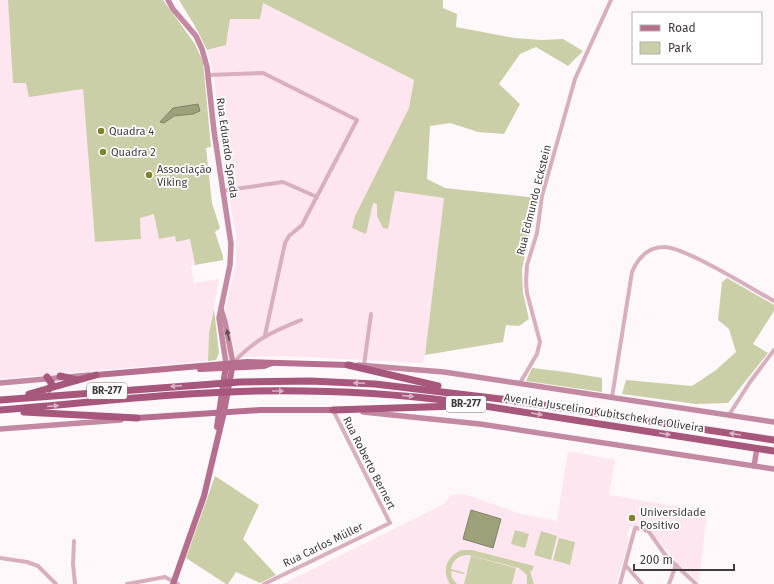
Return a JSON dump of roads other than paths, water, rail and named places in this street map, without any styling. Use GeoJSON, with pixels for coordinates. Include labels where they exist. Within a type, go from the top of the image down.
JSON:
{"type":"FeatureCollection","features":[{"type":"Feature","properties":{"kind":"highway"},"geometry":{"type":"LineString","coordinates":[[348,365],[437,386],[509,400]]}},
{"type":"Feature","properties":{"kind":"highway"},"geometry":{"type":"LineString","coordinates":[[0,399],[49,389],[96,375]]}},
{"type":"Feature","properties":{"kind":"highway"},"geometry":{"type":"LineString","coordinates":[[60,376],[77,380]]}},
{"type":"Feature","properties":{"kind":"highway"},"geometry":{"type":"LineString","coordinates":[[47,377],[52,384],[49,389]]}},
{"type":"Feature","properties":{"kind":"highway","name":"Avenida Juscelino Kubitschek de Oliveira"},"geometry":{"type":"LineString","coordinates":[[0,399],[215,383],[310,381],[375,384],[509,400],[774,440]]}},
{"type":"Feature","properties":{"kind":"highway","name":"Avenida Juscelino Kubitschek de Oliveira"},"geometry":{"type":"LineString","coordinates":[[0,410],[214,393],[312,392],[382,394],[477,405],[774,451]]}},
{"type":"Feature","properties":{"kind":"highway"},"geometry":{"type":"LineString","coordinates":[[333,410],[477,405]]}},
{"type":"Feature","properties":{"kind":"highway"},"geometry":{"type":"LineString","coordinates":[[0,410],[137,418]]}},
{"type":"Feature","properties":{"kind":"main road","name":"Rua Eduardo Sprada"},"geometry":{"type":"LineString","coordinates":[[168,0],[199,43],[204,54],[208,75],[222,191],[231,244],[230,265],[219,323],[226,366],[221,412],[217,424],[216,439]]}},
{"type":"Feature","properties":{"kind":"main road","name":"Rua Eduardo Sprada"},"geometry":{"type":"LineString","coordinates":[[175,583],[202,505],[221,412],[233,365],[221,309]]}},
{"type":"Feature","properties":{"kind":"main road"},"geometry":{"type":"LineString","coordinates":[[0,382],[60,376],[226,366],[247,362],[364,365],[425,370],[520,383],[774,422]]}},
{"type":"Feature","properties":{"kind":"main road"},"geometry":{"type":"LineString","coordinates":[[233,365],[264,366],[273,363]]}},
{"type":"Feature","properties":{"kind":"main road"},"geometry":{"type":"LineString","coordinates":[[0,429],[221,412],[333,410],[411,416],[480,424],[774,469]]}},
{"type":"Feature","properties":{"kind":"main road"},"geometry":{"type":"LineString","coordinates":[[205,413],[214,417],[217,424]]}},
{"type":"Feature","properties":{"kind":"main road"},"geometry":{"type":"LineString","coordinates":[[754,466],[757,448]]}},
{"type":"Feature","properties":{"kind":"street","name":"Rua Edmundo Eckstein"},"geometry":{"type":"LineString","coordinates":[[520,383],[537,354],[540,342],[527,293],[526,282],[527,265],[537,233],[542,196],[574,82],[611,0]]}},
{"type":"Feature","properties":{"kind":"street"},"geometry":{"type":"LineString","coordinates":[[208,75],[263,73],[357,120],[302,225],[289,236],[284,246],[264,335]]}},
{"type":"Feature","properties":{"kind":"street"},"geometry":{"type":"LineString","coordinates":[[222,191],[283,182],[317,197]]}},
{"type":"Feature","properties":{"kind":"street"},"geometry":{"type":"LineString","coordinates":[[612,397],[632,272],[638,260],[650,250],[663,247],[675,249],[774,301]]}},
{"type":"Feature","properties":{"kind":"street"},"geometry":{"type":"LineString","coordinates":[[364,365],[370,314]]}},
{"type":"Feature","properties":{"kind":"street"},"geometry":{"type":"LineString","coordinates":[[233,365],[246,350],[264,335],[301,320]]}},
{"type":"Feature","properties":{"kind":"street"},"geometry":{"type":"LineString","coordinates":[[246,350],[244,357],[247,362]]}},
{"type":"Feature","properties":{"kind":"street"},"geometry":{"type":"LineString","coordinates":[[729,415],[750,382],[774,350]]}},
{"type":"Feature","properties":{"kind":"street","name":"Rua Roberto Bernert"},"geometry":{"type":"LineString","coordinates":[[333,410],[390,523]]}},
{"type":"Feature","properties":{"kind":"street","name":"Rua Carlos Müller"},"geometry":{"type":"LineString","coordinates":[[264,584],[390,523]]}},
{"type":"Feature","properties":{"kind":"street"},"geometry":{"type":"LineString","coordinates":[[620,584],[635,528],[643,529],[649,532],[665,554],[696,584]]}},
{"type":"Feature","properties":{"kind":"street"},"geometry":{"type":"LineString","coordinates":[[74,541],[73,564],[75,584]]}},
{"type":"Feature","properties":{"kind":"street"},"geometry":{"type":"LineString","coordinates":[[0,558],[27,562],[38,566],[56,584]]}},
{"type":"Feature","properties":{"kind":"street"},"geometry":{"type":"LineString","coordinates":[[669,584],[676,565]]}},
{"type":"Feature","properties":{"kind":"street"},"geometry":{"type":"LineString","coordinates":[[626,566],[642,584]]}},
{"type":"Feature","properties":{"kind":"street"},"geometry":{"type":"LineString","coordinates":[[127,584],[165,577],[175,583]]}},
{"type":"Feature","properties":{"kind":"place","name":"Quadra 4"},"geometry":{"type":"Point","coordinates":[101,131]}},
{"type":"Feature","properties":{"kind":"place","name":"Quadra 2"},"geometry":{"type":"Point","coordinates":[103,152]}},
{"type":"Feature","properties":{"kind":"place","name":"Associação Viking"},"geometry":{"type":"Point","coordinates":[149,175]}},
{"type":"Feature","properties":{"kind":"place","name":"Universidade Positivo"},"geometry":{"type":"Point","coordinates":[632,518]}}]}
